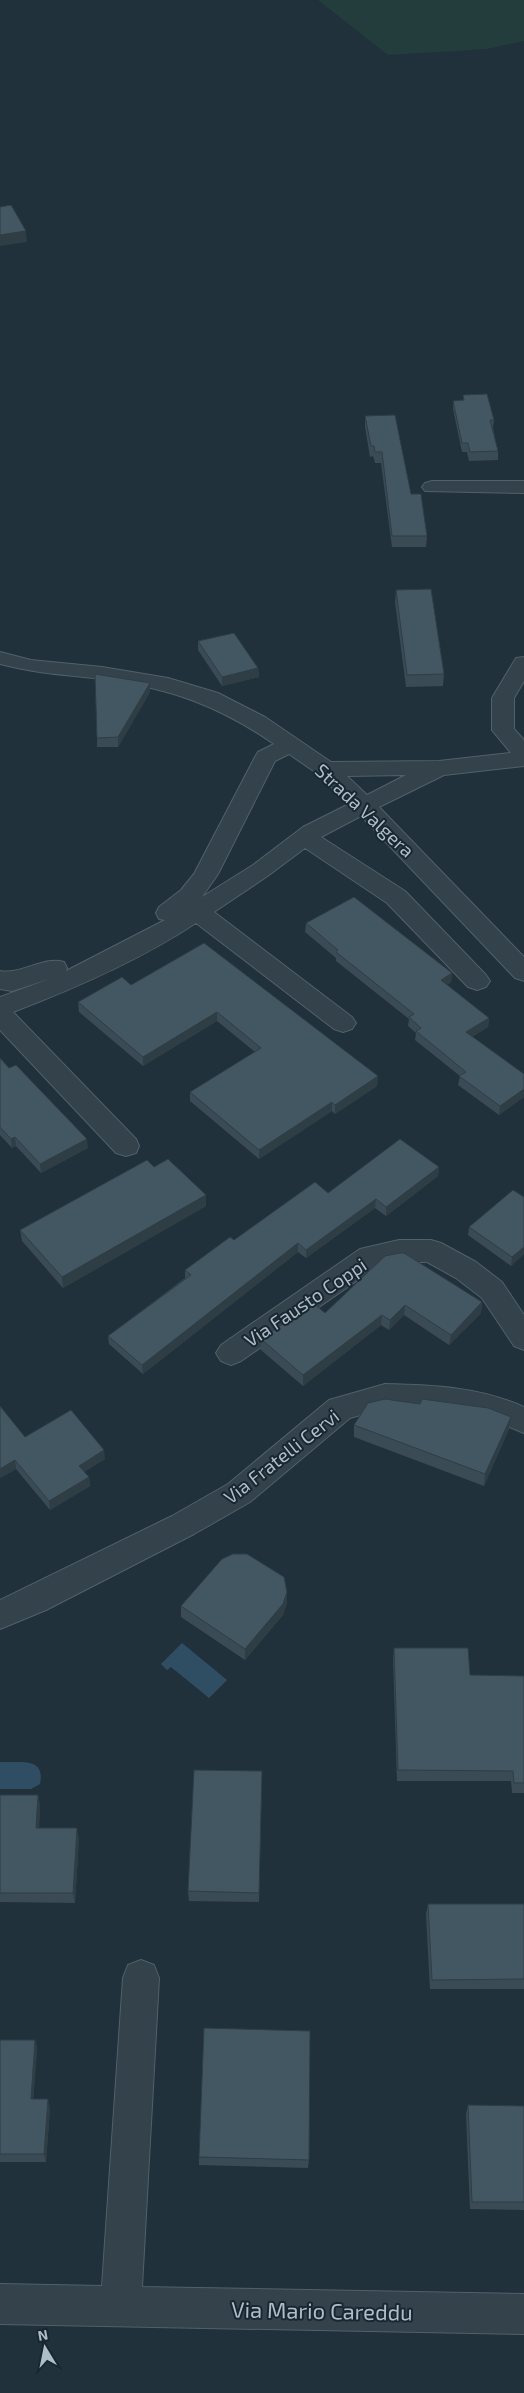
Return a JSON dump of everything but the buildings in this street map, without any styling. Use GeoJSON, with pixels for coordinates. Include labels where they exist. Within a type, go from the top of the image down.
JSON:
{"type":"FeatureCollection","features":[{"type":"Feature","properties":{"kind":"street"},"geometry":{"type":"LineString","coordinates":[[432,487],[524,487]]}},
{"type":"Feature","properties":{"kind":"street","name":"Strada Valgera"},"geometry":{"type":"LineString","coordinates":[[0,658],[31,666],[102,673],[168,685],[210,698],[257,722],[326,770],[363,804],[524,972]]}},
{"type":"Feature","properties":{"kind":"street"},"geometry":{"type":"LineString","coordinates":[[524,664],[502,698],[503,730],[524,754]]}},
{"type":"Feature","properties":{"kind":"street"},"geometry":{"type":"LineString","coordinates":[[0,980],[12,982],[48,971],[175,910],[194,891],[206,874],[266,757],[290,745]]}},
{"type":"Feature","properties":{"kind":"street"},"geometry":{"type":"LineString","coordinates":[[326,770],[439,768],[524,759]]}},
{"type":"Feature","properties":{"kind":"street"},"geometry":{"type":"LineString","coordinates":[[0,1007],[59,985],[168,930],[261,870],[305,837],[363,804],[439,768]]}},
{"type":"Feature","properties":{"kind":"street"},"geometry":{"type":"LineString","coordinates":[[305,837],[396,897],[477,981]]}},
{"type":"Feature","properties":{"kind":"street"},"geometry":{"type":"LineString","coordinates":[[197,911],[343,1023]]}},
{"type":"Feature","properties":{"kind":"street"},"geometry":{"type":"LineString","coordinates":[[0,1014],[126,1146]]}},
{"type":"Feature","properties":{"kind":"street","name":"Via Fausto Coppi"},"geometry":{"type":"LineString","coordinates":[[231,1353],[370,1257],[399,1251],[432,1251],[466,1270],[492,1290],[524,1338]]}},
{"type":"Feature","properties":{"kind":"street","name":"Via Fratelli Cervi"},"geometry":{"type":"LineString","coordinates":[[0,1615],[87,1574],[238,1493],[340,1409],[385,1396],[436,1397],[492,1406],[524,1421]]}},
{"type":"Feature","properties":{"kind":"street"},"geometry":{"type":"LineString","coordinates":[[121,2306],[141,1978]]}},
{"type":"Feature","properties":{"kind":"street","name":"Via Mario Careddu"},"geometry":{"type":"LineString","coordinates":[[0,2304],[524,2314]]}},
{"type":"Feature","properties":{"kind":"green space"},"geometry":{"type":"Polygon","coordinates":[[[318,0],[524,0],[524,41],[487,49],[388,55],[318,0]]]}},
{"type":"Feature","properties":{"kind":"water"},"geometry":{"type":"Polygon","coordinates":[[[182,1643],[227,1680],[209,1698],[171,1667],[167,1670],[161,1664],[182,1643]]]}},
{"type":"Feature","properties":{"kind":"water"},"geometry":{"type":"Polygon","coordinates":[[[0,1762],[23,1762],[35,1765],[41,1775],[40,1784],[31,1789],[0,1789],[0,1762]]]}}]}
